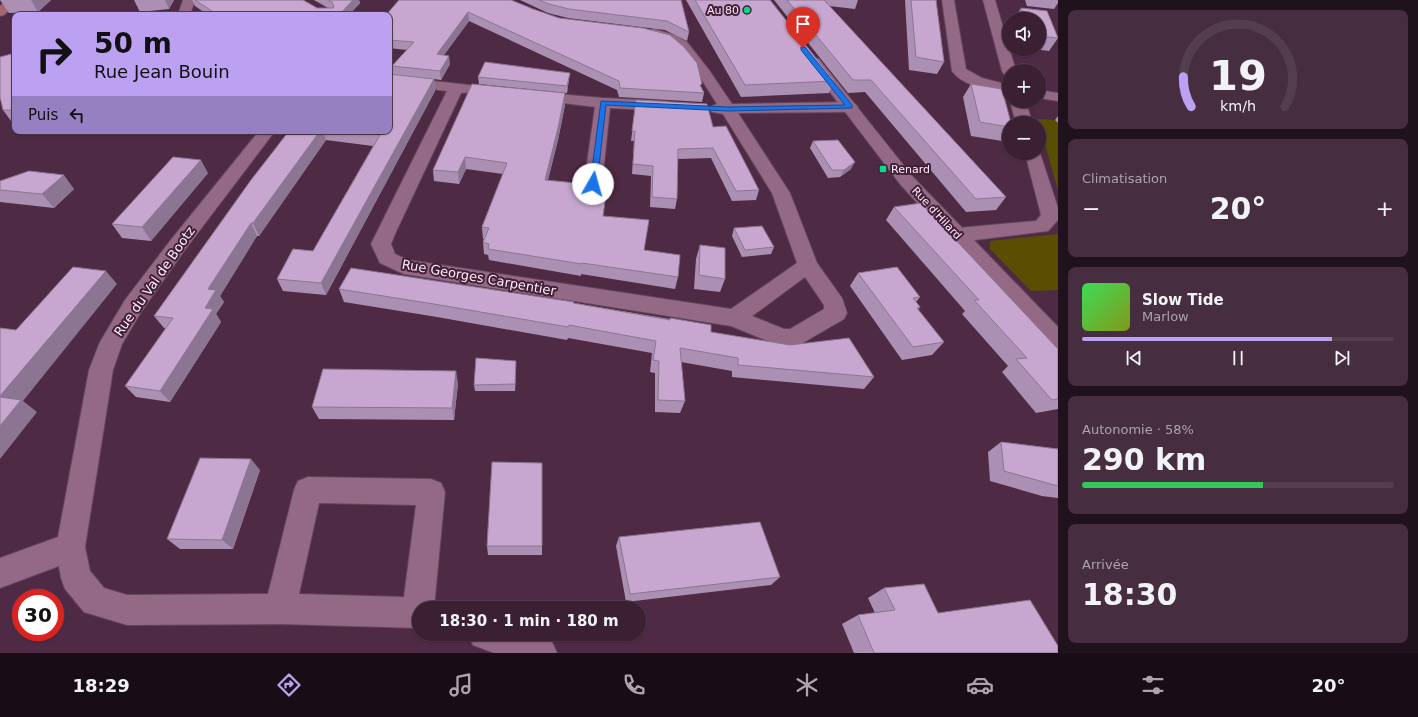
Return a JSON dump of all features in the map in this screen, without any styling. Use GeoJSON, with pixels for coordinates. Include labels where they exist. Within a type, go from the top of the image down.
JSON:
{"type":"FeatureCollection","features":[{"type":"Feature","properties":{"kind":"main road"},"geometry":{"type":"LineString","coordinates":[[0,12],[14,0]]}},
{"type":"Feature","properties":{"kind":"street"},"geometry":{"type":"LineString","coordinates":[[185,12],[189,0]]}},
{"type":"Feature","properties":{"kind":"street"},"geometry":{"type":"LineString","coordinates":[[948,0],[959,71],[967,78],[979,83],[1002,88]]}},
{"type":"Feature","properties":{"kind":"street"},"geometry":{"type":"LineString","coordinates":[[989,0],[1007,64]]}},
{"type":"Feature","properties":{"kind":"street","name":"Rue Georges Carpentier"},"geometry":{"type":"LineString","coordinates":[[456,88],[385,234],[381,244],[387,258],[404,266],[734,318],[782,338],[793,338],[836,313],[834,304],[808,265],[781,193],[704,73],[682,45],[660,34],[643,31]]}},
{"type":"Feature","properties":{"kind":"street","name":"Rue d'Hilard"},"geometry":{"type":"LineString","coordinates":[[806,52],[906,180],[1058,342]]}},
{"type":"Feature","properties":{"kind":"street"},"geometry":{"type":"LineString","coordinates":[[392,80],[480,90]]}},
{"type":"Feature","properties":{"kind":"street"},"geometry":{"type":"LineString","coordinates":[[518,94],[603,103],[679,107]]}},
{"type":"Feature","properties":{"kind":"street"},"geometry":{"type":"LineString","coordinates":[[1046,95],[1058,97]]}},
{"type":"Feature","properties":{"kind":"street"},"geometry":{"type":"LineString","coordinates":[[593,184],[603,103]]}},
{"type":"Feature","properties":{"kind":"street"},"geometry":{"type":"LineString","coordinates":[[700,108],[850,107]]}},
{"type":"Feature","properties":{"kind":"street","name":"Rue du Val de Bootz"},"geometry":{"type":"LineString","coordinates":[[265,134],[177,246],[133,306],[111,342],[101,370],[71,547],[76,578],[95,601],[127,610],[280,609],[412,612]]}},
{"type":"Feature","properties":{"kind":"street"},"geometry":{"type":"LineString","coordinates":[[958,235],[1041,227],[1051,216],[1035,160]]}},
{"type":"Feature","properties":{"kind":"street"},"geometry":{"type":"LineString","coordinates":[[734,318],[808,265]]}},
{"type":"Feature","properties":{"kind":"street"},"geometry":{"type":"LineString","coordinates":[[280,609],[308,490],[431,492],[419,601]]}},
{"type":"Feature","properties":{"kind":"street"},"geometry":{"type":"LineString","coordinates":[[0,574],[71,547]]}},
{"type":"Feature","properties":{"kind":"street"},"geometry":{"type":"LineString","coordinates":[[505,641],[541,653]]}},
{"type":"Feature","properties":{"kind":"shaded area"},"geometry":{"type":"Polygon","coordinates":[[[1046,119],[1055,120],[1058,123],[1058,191],[1046,148],[1046,119]]]}},
{"type":"Feature","properties":{"kind":"shaded area"},"geometry":{"type":"Polygon","coordinates":[[[1058,234],[1058,290],[1031,291],[990,249],[990,241],[1058,234]]]}},
{"type":"Feature","properties":{"kind":"building"},"geometry":{"type":"Polygon","coordinates":[[[195,0],[303,0],[317,8],[333,8],[332,2],[328,0],[353,0],[342,12],[213,12],[195,0]]]}},
{"type":"Feature","properties":{"kind":"building"},"geometry":{"type":"Polygon","coordinates":[[[399,0],[511,0],[559,18],[643,28],[670,35],[684,47],[697,63],[702,84],[700,85],[704,93],[620,88],[619,81],[468,12],[437,54],[449,56],[440,71],[392,66],[414,42],[392,40],[392,12],[389,12],[399,0]]]}},
{"type":"Feature","properties":{"kind":"building"},"geometry":{"type":"Polygon","coordinates":[[[539,0],[681,0],[689,32],[667,21],[569,9],[539,0]]]}},
{"type":"Feature","properties":{"kind":"building"},"geometry":{"type":"Polygon","coordinates":[[[695,0],[770,0],[834,81],[745,85],[695,0]]]}},
{"type":"Feature","properties":{"kind":"building"},"geometry":{"type":"Polygon","coordinates":[[[787,0],[824,0],[1006,197],[976,199],[871,80],[853,80],[787,0]]]}},
{"type":"Feature","properties":{"kind":"building"},"geometry":{"type":"Polygon","coordinates":[[[911,0],[936,0],[944,62],[916,57],[911,0]]]}},
{"type":"Feature","properties":{"kind":"building"},"geometry":{"type":"Polygon","coordinates":[[[1021,8],[1047,11],[1058,38],[1046,37],[1046,12],[1022,12],[1021,8]]]}},
{"type":"Feature","properties":{"kind":"building"},"geometry":{"type":"Polygon","coordinates":[[[12,54],[12,110],[3,110],[0,97],[0,57],[12,54]]]}},
{"type":"Feature","properties":{"kind":"building"},"geometry":{"type":"Polygon","coordinates":[[[485,62],[570,73],[567,86],[478,77],[485,62]]]}},
{"type":"Feature","properties":{"kind":"building"},"geometry":{"type":"Polygon","coordinates":[[[392,74],[434,79],[321,283],[277,279],[293,249],[313,251],[380,135],[372,134],[392,134],[392,74]]]}},
{"type":"Feature","properties":{"kind":"building"},"geometry":{"type":"Polygon","coordinates":[[[472,84],[565,93],[545,180],[607,186],[603,216],[649,220],[644,250],[680,255],[678,277],[488,249],[489,244],[483,242],[489,228],[482,227],[507,163],[465,157],[458,172],[433,170],[472,84]]]}},
{"type":"Feature","properties":{"kind":"building"},"geometry":{"type":"Polygon","coordinates":[[[971,84],[1002,89],[1002,108],[1007,108],[1009,116],[1002,116],[1002,126],[980,122],[971,84]]]}},
{"type":"Feature","properties":{"kind":"building"},"geometry":{"type":"Polygon","coordinates":[[[636,100],[707,104],[713,127],[726,126],[759,190],[736,191],[713,148],[678,149],[677,199],[652,197],[653,166],[633,164],[635,131],[632,131],[636,100]]]}},
{"type":"Feature","properties":{"kind":"building"},"geometry":{"type":"Polygon","coordinates":[[[287,134],[318,134],[253,223],[251,223],[208,289],[216,290],[205,308],[213,309],[160,391],[125,386],[173,318],[154,316],[251,180],[287,134]]]}},
{"type":"Feature","properties":{"kind":"building"},"geometry":{"type":"Polygon","coordinates":[[[838,140],[855,162],[844,170],[832,170],[813,141],[838,140]]]}},
{"type":"Feature","properties":{"kind":"building"},"geometry":{"type":"Polygon","coordinates":[[[173,157],[201,160],[142,227],[112,224],[173,157]]]}},
{"type":"Feature","properties":{"kind":"building"},"geometry":{"type":"Polygon","coordinates":[[[29,171],[64,175],[42,194],[0,190],[0,181],[29,171]]]}},
{"type":"Feature","properties":{"kind":"building"},"geometry":{"type":"Polygon","coordinates":[[[921,203],[1058,349],[1058,399],[1052,400],[1016,359],[1027,358],[974,300],[979,300],[894,207],[921,203]]]}},
{"type":"Feature","properties":{"kind":"building"},"geometry":{"type":"Polygon","coordinates":[[[762,226],[774,247],[745,250],[734,228],[762,226]]]}},
{"type":"Feature","properties":{"kind":"building"},"geometry":{"type":"Polygon","coordinates":[[[700,245],[725,248],[725,279],[699,275],[700,245]]]}},
{"type":"Feature","properties":{"kind":"building"},"geometry":{"type":"Polygon","coordinates":[[[73,267],[106,271],[0,396],[0,328],[16,330],[73,267]]]}},
{"type":"Feature","properties":{"kind":"building"},"geometry":{"type":"Polygon","coordinates":[[[897,267],[920,297],[913,298],[920,307],[917,308],[944,342],[913,347],[858,273],[897,267]]]}},
{"type":"Feature","properties":{"kind":"building"},"geometry":{"type":"Polygon","coordinates":[[[351,268],[574,302],[573,303],[670,320],[670,318],[711,325],[711,332],[790,345],[849,338],[874,377],[738,365],[738,358],[680,348],[685,401],[658,400],[659,361],[653,360],[656,341],[569,325],[568,327],[339,289],[351,268]]]}},
{"type":"Feature","properties":{"kind":"building"},"geometry":{"type":"Polygon","coordinates":[[[476,358],[516,361],[515,384],[474,385],[476,358]]]}},
{"type":"Feature","properties":{"kind":"building"},"geometry":{"type":"Polygon","coordinates":[[[323,369],[456,371],[452,408],[312,407],[323,369]]]}},
{"type":"Feature","properties":{"kind":"building"},"geometry":{"type":"Polygon","coordinates":[[[0,397],[21,400],[0,426],[0,397]]]}},
{"type":"Feature","properties":{"kind":"building"},"geometry":{"type":"Polygon","coordinates":[[[1001,442],[1058,449],[1058,486],[1004,471],[1001,442]]]}},
{"type":"Feature","properties":{"kind":"building"},"geometry":{"type":"Polygon","coordinates":[[[200,458],[251,459],[222,540],[167,539],[200,458]]]}},
{"type":"Feature","properties":{"kind":"building"},"geometry":{"type":"Polygon","coordinates":[[[492,462],[542,463],[542,546],[487,546],[492,462]]]}},
{"type":"Feature","properties":{"kind":"building"},"geometry":{"type":"Polygon","coordinates":[[[760,522],[780,577],[630,594],[619,537],[760,522]]]}},
{"type":"Feature","properties":{"kind":"building"},"geometry":{"type":"Polygon","coordinates":[[[924,584],[938,613],[1030,600],[1058,646],[1058,653],[874,653],[858,615],[895,610],[884,588],[924,584]]]}},
{"type":"Feature","properties":{"kind":"place","name":"Au 80"},"geometry":{"type":"Point","coordinates":[747,10]}},
{"type":"Feature","properties":{"kind":"place","name":"Renard"},"geometry":{"type":"Point","coordinates":[883,169]}},
{"type":"Feature","properties":{"kind":"route"},"geometry":{"type":"LineString","coordinates":[[593,184],[603,103],[728,109],[850,107],[803,48]]}}]}
